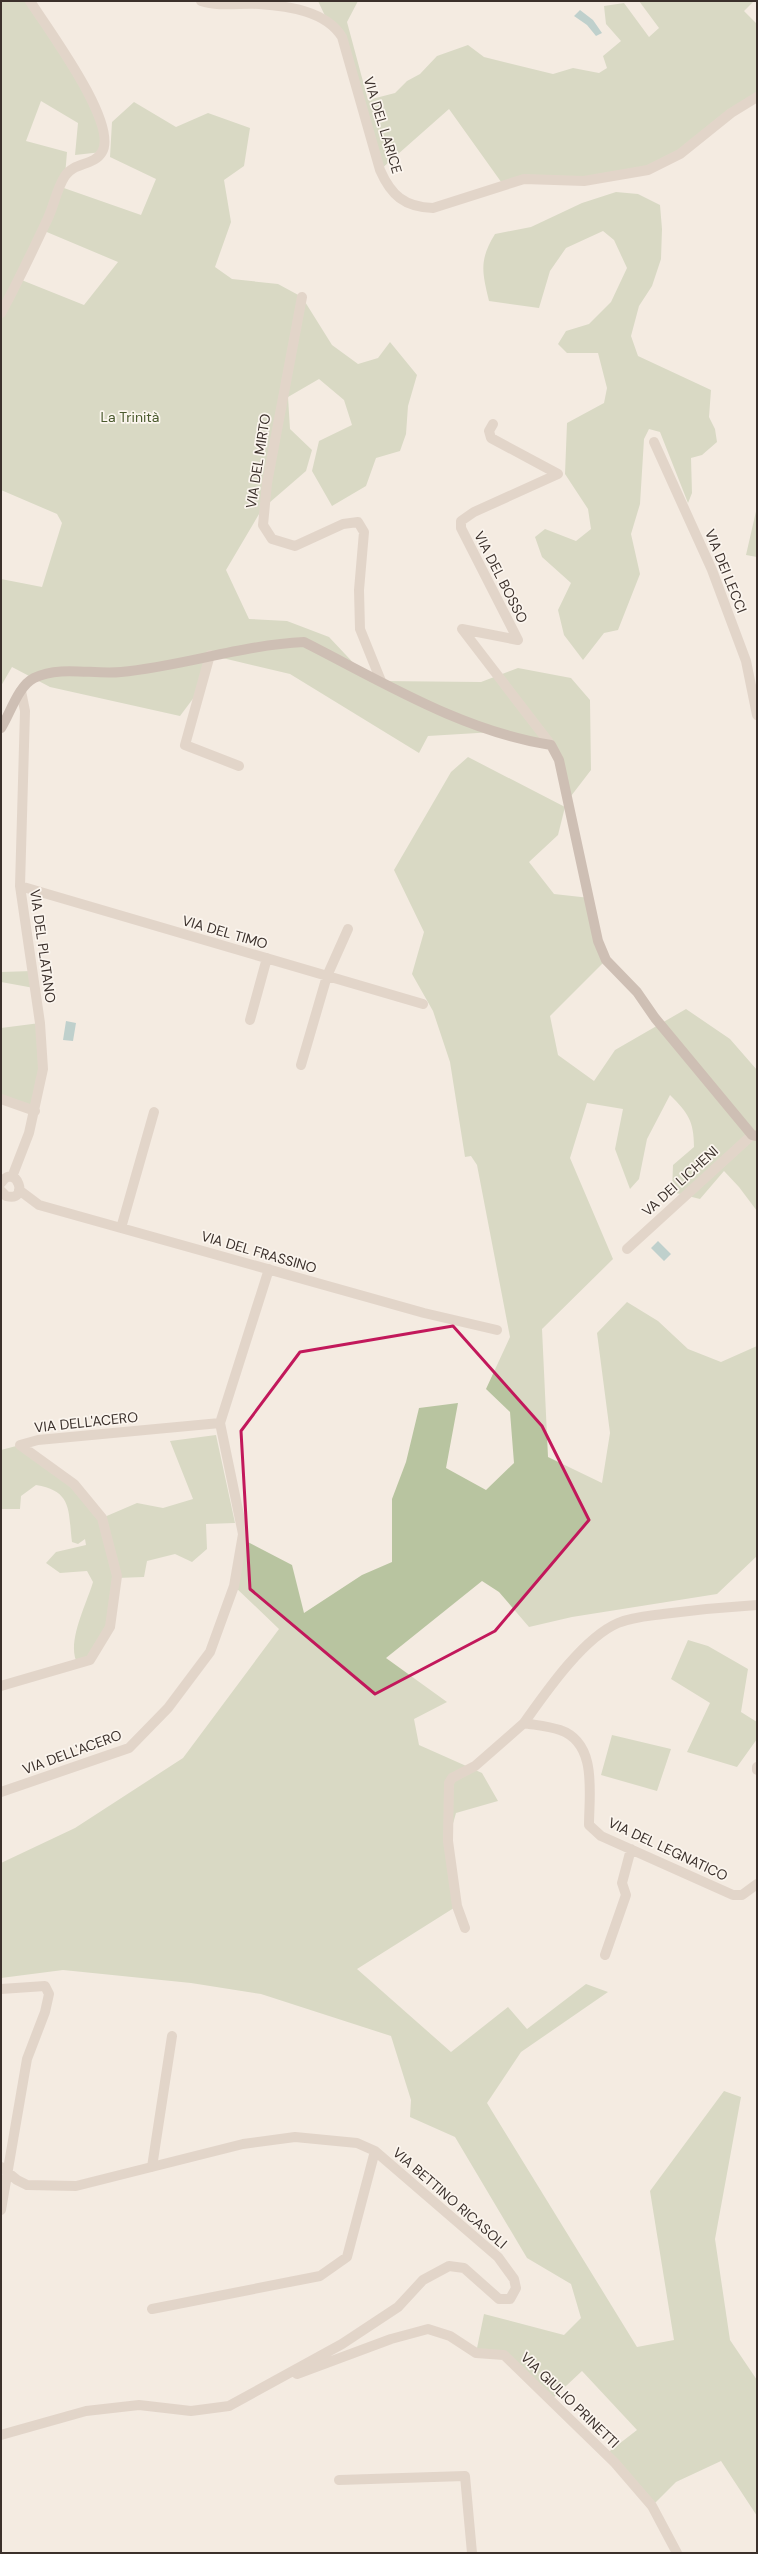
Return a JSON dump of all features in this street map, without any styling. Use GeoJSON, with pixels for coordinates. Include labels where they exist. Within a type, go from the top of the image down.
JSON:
{"type":"FeatureCollection","features":[{"type":"Feature","properties":{"kind":"street"},"geometry":{"type":"LineString","coordinates":[[1,313],[37,243],[65,176],[74,167],[94,160],[102,152],[106,138],[98,111],[30,1]]}},
{"type":"Feature","properties":{"kind":"street","name":"VIA DEL LARICE"},"geometry":{"type":"LineString","coordinates":[[201,1],[238,5],[259,4],[308,12],[327,20],[335,26],[342,37],[380,170],[389,189],[401,199],[418,207],[432,208],[524,179],[584,181],[648,170],[680,154],[731,113],[757,97]]}},
{"type":"Feature","properties":{"kind":"street","name":"VIA DEL MIRTO"},"geometry":{"type":"LineString","coordinates":[[302,297],[267,483],[263,524],[272,538],[295,546],[343,524],[358,522],[364,532],[359,590],[360,629],[380,681]]}},
{"type":"Feature","properties":{"kind":"street","name":"VIA DEL BOSSO"},"geometry":{"type":"LineString","coordinates":[[493,424],[489,431],[491,438],[558,474],[474,512],[461,521],[461,528],[518,640],[462,628],[551,745]]}},
{"type":"Feature","properties":{"kind":"street","name":"VIA DEI LECCI"},"geometry":{"type":"LineString","coordinates":[[654,442],[712,570],[746,661],[757,715]]}},
{"type":"Feature","properties":{"kind":"street"},"geometry":{"type":"LineString","coordinates":[[1,728],[21,691],[33,678],[59,672],[121,672],[274,643],[304,642],[469,724],[520,740],[551,745],[559,760],[598,941],[606,960],[637,992],[655,1018],[754,1136]]}},
{"type":"Feature","properties":{"kind":"street"},"geometry":{"type":"LineString","coordinates":[[210,655],[184,745],[239,766]]}},
{"type":"Feature","properties":{"kind":"street","name":"VIA DEL PLATANO"},"geometry":{"type":"LineString","coordinates":[[12,1177],[34,1111],[43,1069],[43,1048],[20,886],[26,711],[21,691]]}},
{"type":"Feature","properties":{"kind":"street","name":"VIA DEL TIMO"},"geometry":{"type":"LineString","coordinates":[[20,886],[423,1004]]}},
{"type":"Feature","properties":{"kind":"street"},"geometry":{"type":"LineString","coordinates":[[301,1065],[327,976],[348,929]]}},
{"type":"Feature","properties":{"kind":"street"},"geometry":{"type":"LineString","coordinates":[[250,1020],[267,958]]}},
{"type":"Feature","properties":{"kind":"street"},"geometry":{"type":"LineString","coordinates":[[1,1099],[34,1111]]}},
{"type":"Feature","properties":{"kind":"street"},"geometry":{"type":"LineString","coordinates":[[121,1228],[154,1112]]}},
{"type":"Feature","properties":{"kind":"street","name":"VA DEI LICHENI"},"geometry":{"type":"LineString","coordinates":[[627,1248],[754,1136]]}},
{"type":"Feature","properties":{"kind":"street"},"geometry":{"type":"LineString","coordinates":[[1,1183],[6,1178],[12,1177],[19,1184],[19,1190],[15,1195],[9,1197],[1,1192]]}},
{"type":"Feature","properties":{"kind":"street","name":"VIA DEL FRASSINO"},"geometry":{"type":"LineString","coordinates":[[19,1190],[39,1205],[424,1313],[497,1330]]}},
{"type":"Feature","properties":{"kind":"street","name":"VIA DELL'ACERO"},"geometry":{"type":"LineString","coordinates":[[1,1792],[129,1748],[168,1708],[210,1652],[234,1586],[243,1534],[220,1424],[268,1270]]}},
{"type":"Feature","properties":{"kind":"street","name":"VIA DELL'ACERO"},"geometry":{"type":"LineString","coordinates":[[1,1686],[90,1660],[110,1627],[117,1576],[102,1518],[74,1484],[20,1445],[38,1440],[220,1424]]}},
{"type":"Feature","properties":{"kind":"street"},"geometry":{"type":"LineString","coordinates":[[465,1928],[457,1906],[448,1841],[449,1783],[452,1778],[475,1766],[524,1723],[560,1674],[600,1634],[617,1623],[638,1618],[703,1608],[757,1604]]}},
{"type":"Feature","properties":{"kind":"street","name":"VIA DEL LEGNATICO"},"geometry":{"type":"LineString","coordinates":[[524,1723],[561,1730],[580,1744],[589,1770],[589,1825],[601,1836],[733,1894],[742,1895],[757,1884]]}},
{"type":"Feature","properties":{"kind":"street"},"geometry":{"type":"LineString","coordinates":[[605,1955],[626,1895],[622,1883],[632,1849]]}},
{"type":"Feature","properties":{"kind":"street"},"geometry":{"type":"LineString","coordinates":[[1,1989],[45,1986],[49,1994],[45,2012],[26,2060],[5,2169],[1,2210]]}},
{"type":"Feature","properties":{"kind":"street"},"geometry":{"type":"LineString","coordinates":[[152,2167],[172,2036]]}},
{"type":"Feature","properties":{"kind":"street","name":"VIA BETTINO RICASOLI"},"geometry":{"type":"LineString","coordinates":[[1,2436],[86,2411],[139,2405],[191,2411],[229,2406],[342,2344],[398,2307],[423,2280],[449,2266],[464,2268],[499,2299],[510,2299],[516,2288],[514,2279],[498,2257],[398,2169],[375,2151],[356,2144],[295,2137],[243,2144],[76,2186],[27,2185],[17,2180],[5,2169]]}},
{"type":"Feature","properties":{"kind":"street"},"geometry":{"type":"LineString","coordinates":[[152,2310],[320,2276],[348,2257],[375,2151]]}},
{"type":"Feature","properties":{"kind":"street","name":"VIA GIULIO PRINETTI"},"geometry":{"type":"LineString","coordinates":[[268,2385],[391,2339],[428,2329],[450,2336],[476,2353],[504,2355],[615,2463],[652,2506],[677,2553]]}},
{"type":"Feature","properties":{"kind":"street"},"geometry":{"type":"LineString","coordinates":[[339,2480],[468,2472],[472,2553]]}},
{"type":"Feature","properties":{"kind":"highlighted area"},"geometry":{"type":"Polygon","coordinates":[[[453,1326],[542,1426],[589,1520],[495,1631],[375,1694],[250,1589],[241,1431],[300,1352],[453,1326]]]}},
{"type":"Feature","properties":{"kind":"green space","name":"La Trinità"},"geometry":{"type":"Polygon","coordinates":[[[1,1],[30,1],[98,111],[102,152],[75,155],[78,123],[41,101],[26,141],[67,152],[65,176],[61,187],[141,215],[156,179],[110,157],[112,122],[134,102],[176,127],[208,113],[250,128],[244,166],[224,180],[231,222],[215,267],[232,279],[278,284],[302,297],[332,345],[358,364],[378,358],[390,342],[417,375],[408,406],[406,434],[400,451],[376,458],[366,486],[332,506],[312,471],[319,441],[352,425],[344,400],[319,379],[288,397],[290,429],[312,450],[306,471],[269,503],[265,504],[226,570],[249,619],[287,621],[329,637],[361,671],[381,681],[481,682],[518,668],[571,678],[590,700],[591,770],[568,800],[548,741],[494,732],[428,736],[419,753],[290,674],[210,655],[201,688],[180,716],[50,687],[12,667],[1,686],[1,579],[42,587],[62,523],[57,514],[1,490],[1,1]],[[42,230],[19,279],[84,305],[118,262],[42,230]]]}},
{"type":"Feature","properties":{"kind":"green space"},"geometry":{"type":"Polygon","coordinates":[[[318,1],[358,1],[347,22],[368,100],[395,93],[407,81],[420,74],[437,56],[468,45],[484,57],[553,74],[573,68],[599,73],[607,68],[603,56],[621,41],[606,24],[604,6],[624,3],[649,37],[659,28],[639,1],[754,1],[744,11],[757,24],[757,98],[680,154],[644,170],[584,181],[524,179],[504,186],[449,109],[380,170],[342,37],[327,20],[318,1]]]}},
{"type":"Feature","properties":{"kind":"green space"},"geometry":{"type":"Polygon","coordinates":[[[616,192],[638,194],[660,205],[662,229],[661,259],[652,286],[639,306],[631,336],[638,356],[711,390],[709,417],[715,429],[717,442],[702,455],[691,458],[692,493],[688,503],[660,432],[649,429],[644,439],[640,504],[631,534],[640,574],[618,630],[604,633],[583,660],[564,635],[558,610],[571,583],[542,557],[535,537],[545,529],[576,541],[591,529],[588,509],[565,474],[567,423],[604,403],[607,388],[598,353],[567,353],[558,344],[566,331],[589,324],[611,302],[627,268],[614,240],[603,231],[566,248],[550,271],[539,308],[489,301],[483,266],[486,251],[495,234],[531,227],[582,203],[616,192]]]}},
{"type":"Feature","properties":{"kind":"green space"},"geometry":{"type":"Polygon","coordinates":[[[757,507],[757,557],[746,555],[757,507]]]}},
{"type":"Feature","properties":{"kind":"green space"},"geometry":{"type":"Polygon","coordinates":[[[468,757],[565,807],[558,835],[529,862],[554,894],[590,898],[606,960],[550,1016],[558,1055],[594,1081],[615,1050],[686,1009],[730,1039],[757,1070],[757,1211],[739,1187],[724,1171],[700,1199],[672,1192],[673,1165],[694,1147],[694,1138],[689,1118],[670,1095],[647,1139],[639,1179],[630,1189],[615,1149],[623,1109],[587,1103],[570,1158],[613,1259],[542,1329],[548,1457],[602,1483],[610,1433],[597,1333],[627,1302],[658,1321],[688,1349],[721,1362],[757,1346],[757,1556],[717,1594],[572,1617],[529,1627],[499,1592],[482,1581],[386,1658],[447,1702],[414,1719],[419,1745],[482,1773],[498,1801],[456,1813],[448,1841],[457,1906],[357,1969],[451,2052],[508,2007],[527,2029],[586,1984],[608,1992],[521,2052],[487,2103],[637,2347],[674,2340],[650,2191],[724,2091],[741,2097],[715,2239],[730,2340],[757,2380],[757,2516],[721,2461],[676,2482],[652,2506],[606,2454],[637,2430],[582,2371],[551,2400],[504,2355],[476,2353],[484,2314],[564,2335],[581,2318],[571,2284],[527,2258],[455,2137],[410,2117],[411,2100],[391,2036],[261,1994],[191,1983],[63,1970],[1,1978],[1,1863],[75,1828],[183,1758],[279,1629],[234,1586],[242,1539],[292,1565],[304,1613],[362,1575],[392,1562],[392,1499],[406,1462],[419,1408],[458,1403],[446,1468],[486,1490],[514,1463],[510,1412],[486,1389],[510,1337],[477,1165],[471,1156],[465,1157],[450,1062],[433,1011],[412,974],[424,932],[394,870],[451,772],[468,757]]]}},
{"type":"Feature","properties":{"kind":"green space"},"geometry":{"type":"Polygon","coordinates":[[[32,971],[34,988],[1,982],[1,972],[32,971]]]}},
{"type":"Feature","properties":{"kind":"green space"},"geometry":{"type":"Polygon","coordinates":[[[40,1023],[43,1047],[35,1111],[1,1099],[1,1028],[40,1023]]]}},
{"type":"Feature","properties":{"kind":"green space"},"geometry":{"type":"Polygon","coordinates":[[[216,1435],[235,1523],[206,1524],[207,1549],[192,1562],[175,1554],[147,1561],[144,1577],[117,1578],[110,1627],[90,1660],[78,1664],[75,1656],[75,1635],[93,1582],[87,1571],[60,1573],[46,1563],[56,1552],[86,1545],[85,1539],[78,1544],[72,1542],[69,1512],[63,1497],[57,1492],[48,1488],[36,1485],[21,1496],[20,1509],[1,1509],[1,1450],[20,1445],[74,1484],[102,1518],[137,1503],[163,1508],[193,1499],[170,1441],[216,1435]]]}},
{"type":"Feature","properties":{"kind":"green space"},"geometry":{"type":"Polygon","coordinates":[[[688,1640],[708,1646],[748,1669],[741,1712],[757,1722],[757,1739],[737,1767],[687,1752],[710,1703],[671,1679],[688,1640]]]}},
{"type":"Feature","properties":{"kind":"green space"},"geometry":{"type":"Polygon","coordinates":[[[612,1735],[671,1749],[657,1791],[601,1775],[612,1735]]]}},
{"type":"Feature","properties":{"kind":"water"},"geometry":{"type":"Polygon","coordinates":[[[580,10],[593,20],[602,33],[596,36],[587,25],[574,16],[580,10]]]}},
{"type":"Feature","properties":{"kind":"water"},"geometry":{"type":"Polygon","coordinates":[[[66,1021],[76,1023],[73,1041],[63,1040],[66,1021]]]}},
{"type":"Feature","properties":{"kind":"water"},"geometry":{"type":"Polygon","coordinates":[[[658,1241],[671,1254],[664,1261],[651,1248],[658,1241]]]}}]}
